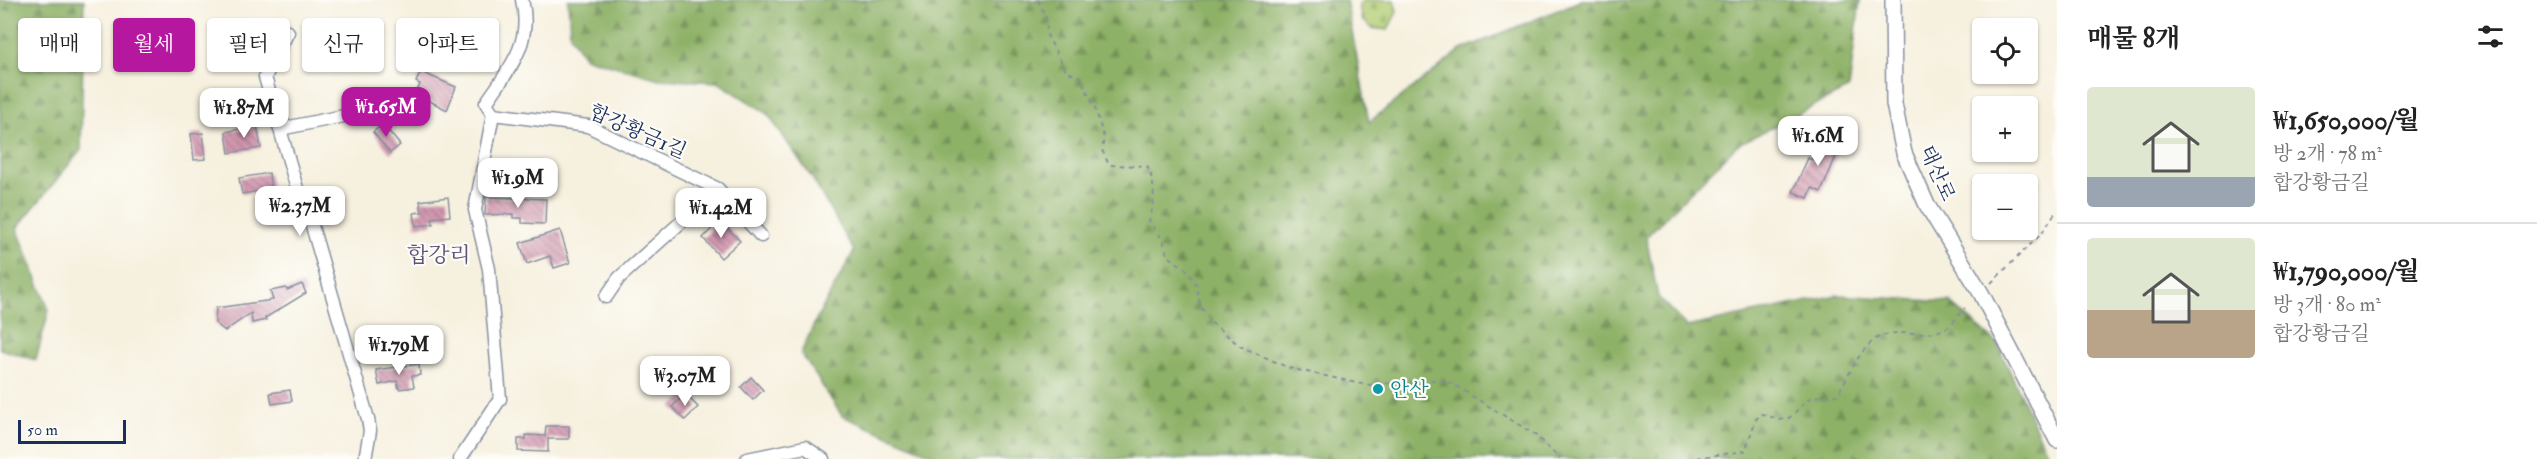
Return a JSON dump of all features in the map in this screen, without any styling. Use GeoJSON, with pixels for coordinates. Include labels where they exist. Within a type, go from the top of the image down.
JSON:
{"type":"FeatureCollection","features":[{"type":"Feature","properties":{"kind":"street"},"geometry":{"type":"LineString","coordinates":[[460,459],[500,399],[489,269],[475,210],[493,114],[486,103],[518,56],[527,20],[522,0]]}},
{"type":"Feature","properties":{"kind":"street","name":"태산로"},"geometry":{"type":"LineString","coordinates":[[1893,0],[1894,104],[1904,153],[1927,205],[1980,293],[2057,440]]}},
{"type":"Feature","properties":{"kind":"street"},"geometry":{"type":"LineString","coordinates":[[268,72],[265,77],[304,213],[310,219],[368,419],[370,430],[364,459]]}},
{"type":"Feature","properties":{"kind":"street"},"geometry":{"type":"LineString","coordinates":[[280,129],[412,102]]}},
{"type":"Feature","properties":{"kind":"street","name":"합강황금1길"},"geometry":{"type":"LineString","coordinates":[[493,114],[588,126],[718,189]]}},
{"type":"Feature","properties":{"kind":"street"},"geometry":{"type":"LineString","coordinates":[[606,297],[619,278],[718,189],[761,236]]}},
{"type":"Feature","properties":{"kind":"street"},"geometry":{"type":"LineString","coordinates":[[747,459],[805,447],[823,459]]}},
{"type":"Feature","properties":{"kind":"path"},"geometry":{"type":"LineString","coordinates":[[1038,0],[1046,17],[1047,34],[1066,71],[1080,77],[1095,108],[1104,138],[1102,150],[1108,165],[1147,166],[1153,178],[1154,191],[1149,221],[1163,240],[1167,255],[1186,269],[1196,284],[1200,306],[1212,323],[1240,345],[1289,368],[1366,385],[1435,380],[1451,383],[1534,434],[1560,459]]}},
{"type":"Feature","properties":{"kind":"path"},"geometry":{"type":"LineString","coordinates":[[1980,293],[2042,233],[2057,210]]}},
{"type":"Feature","properties":{"kind":"path"},"geometry":{"type":"LineString","coordinates":[[1688,459],[1744,452],[1756,419],[1762,414],[1780,420],[1789,418],[1811,397],[1837,395],[1852,372],[1856,360],[1874,340],[1890,334],[1922,333],[1945,328],[1965,308]]}},
{"type":"Feature","properties":{"kind":"green space"},"geometry":{"type":"Polygon","coordinates":[[[0,0],[84,0],[84,18],[18,18],[18,72],[83,72],[81,150],[17,228],[49,310],[36,360],[0,349],[0,0]]]}},
{"type":"Feature","properties":{"kind":"green space"},"geometry":{"type":"Polygon","coordinates":[[[568,0],[1346,0],[1369,122],[1461,50],[1582,0],[1860,0],[1849,88],[1737,145],[1646,237],[1658,297],[1687,327],[1837,295],[1950,302],[1997,343],[2050,459],[943,459],[842,416],[801,353],[816,320],[854,251],[812,178],[767,113],[718,82],[659,79],[584,57],[570,35],[568,0]]]}},
{"type":"Feature","properties":{"kind":"green space"},"geometry":{"type":"Polygon","coordinates":[[[1363,0],[1394,0],[1397,11],[1388,30],[1372,28],[1362,20],[1359,5],[1363,0]]]}},
{"type":"Feature","properties":{"kind":"building"},"geometry":{"type":"Polygon","coordinates":[[[421,72],[456,87],[447,110],[416,94],[420,84],[416,82],[421,72]]]}},
{"type":"Feature","properties":{"kind":"building"},"geometry":{"type":"Polygon","coordinates":[[[383,124],[400,145],[390,153],[373,132],[383,124]]]}},
{"type":"Feature","properties":{"kind":"building"},"geometry":{"type":"Polygon","coordinates":[[[257,125],[261,148],[229,153],[226,132],[257,125]]]}},
{"type":"Feature","properties":{"kind":"building"},"geometry":{"type":"Polygon","coordinates":[[[203,133],[206,159],[194,160],[191,134],[203,133]]]}},
{"type":"Feature","properties":{"kind":"building"},"geometry":{"type":"Polygon","coordinates":[[[1823,134],[1842,142],[1821,192],[1812,188],[1808,198],[1793,192],[1808,158],[1812,160],[1823,134]]]}},
{"type":"Feature","properties":{"kind":"building"},"geometry":{"type":"Polygon","coordinates":[[[269,173],[271,189],[242,194],[239,178],[269,173]]]}},
{"type":"Feature","properties":{"kind":"building"},"geometry":{"type":"Polygon","coordinates":[[[448,197],[450,216],[432,218],[433,224],[416,226],[414,213],[422,212],[420,201],[448,197]]]}},
{"type":"Feature","properties":{"kind":"building"},"geometry":{"type":"Polygon","coordinates":[[[486,197],[546,199],[545,224],[522,223],[522,218],[513,218],[513,214],[485,215],[486,197]]]}},
{"type":"Feature","properties":{"kind":"building"},"geometry":{"type":"Polygon","coordinates":[[[720,220],[740,241],[721,258],[703,238],[720,220]]]}},
{"type":"Feature","properties":{"kind":"building"},"geometry":{"type":"Polygon","coordinates":[[[560,230],[570,263],[554,268],[550,256],[527,264],[520,243],[560,230]]]}},
{"type":"Feature","properties":{"kind":"building"},"geometry":{"type":"Polygon","coordinates":[[[302,284],[306,293],[265,318],[266,320],[252,323],[251,313],[225,331],[215,323],[216,308],[273,300],[270,291],[286,288],[287,290],[302,284]]]}},
{"type":"Feature","properties":{"kind":"building"},"geometry":{"type":"Polygon","coordinates":[[[419,364],[420,375],[412,376],[414,387],[399,389],[397,381],[379,385],[376,370],[419,364]]]}},
{"type":"Feature","properties":{"kind":"building"},"geometry":{"type":"Polygon","coordinates":[[[751,377],[763,390],[753,400],[741,387],[751,377]]]}},
{"type":"Feature","properties":{"kind":"building"},"geometry":{"type":"Polygon","coordinates":[[[290,390],[292,401],[272,404],[270,393],[290,390]]]}},
{"type":"Feature","properties":{"kind":"building"},"geometry":{"type":"Polygon","coordinates":[[[685,394],[698,407],[685,420],[672,407],[685,394]]]}},
{"type":"Feature","properties":{"kind":"building"},"geometry":{"type":"Polygon","coordinates":[[[546,426],[569,426],[569,439],[548,439],[548,452],[518,451],[518,439],[526,439],[526,435],[545,436],[546,426]]]}},
{"type":"Feature","properties":{"kind":"place","name":"안산"},"geometry":{"type":"Point","coordinates":[1378,389]}},
{"type":"Feature","properties":{"kind":"district","name":"합강리"},"geometry":{"type":"Point","coordinates":[439,254]}}]}
